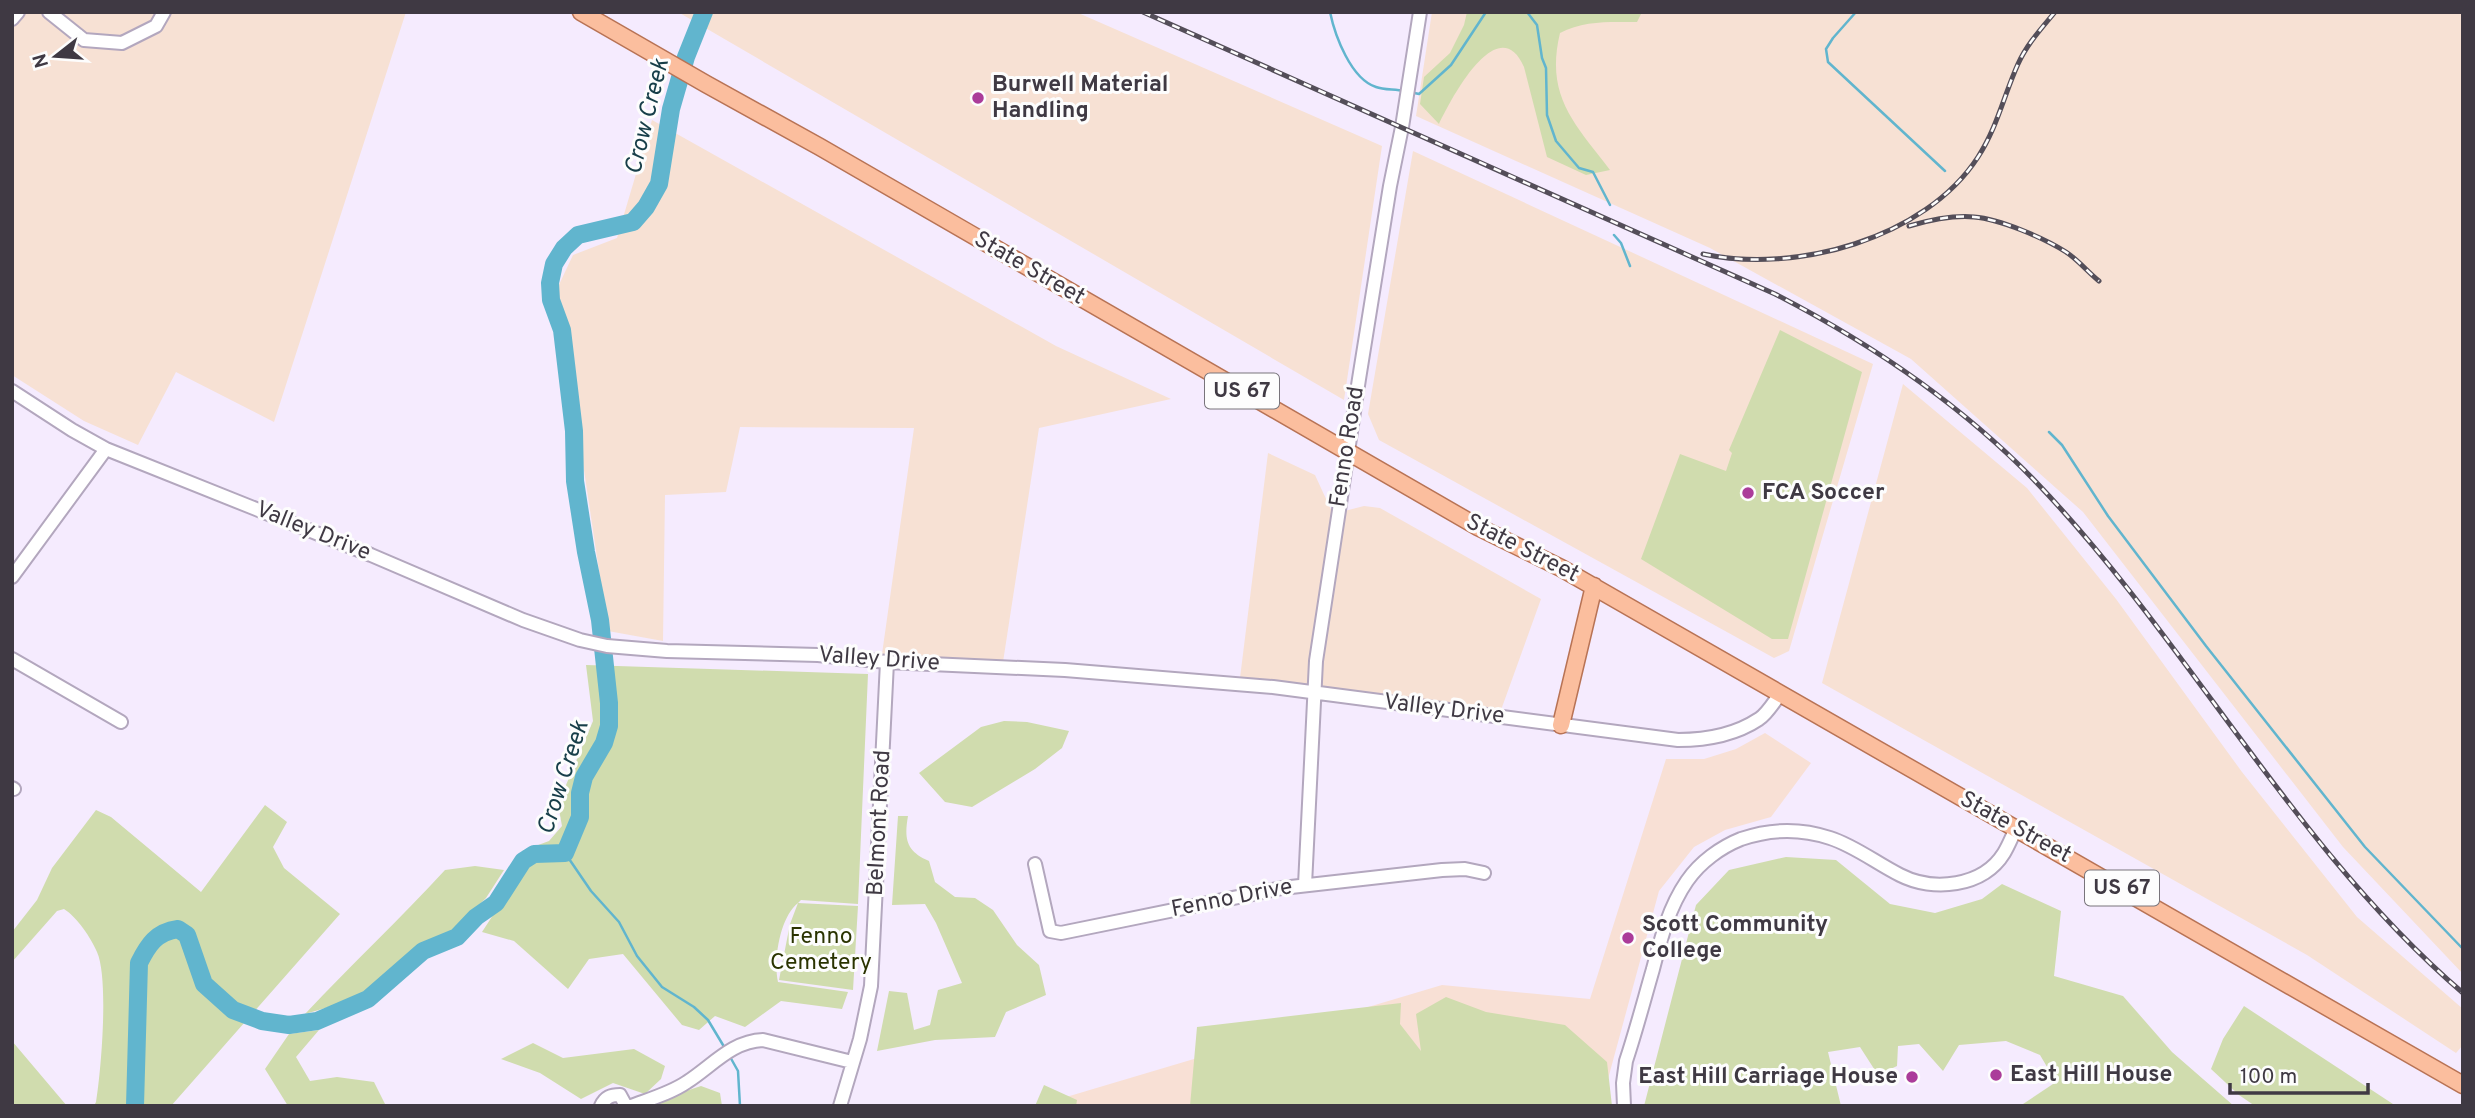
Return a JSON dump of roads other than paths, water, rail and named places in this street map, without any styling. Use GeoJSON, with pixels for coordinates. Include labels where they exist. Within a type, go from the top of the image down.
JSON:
{"type":"FeatureCollection","features":[{"type":"Feature","properties":{"kind":"main road","name":"State Street"},"geometry":{"type":"LineString","coordinates":[[581,12],[820,146],[1478,527],[1594,586],[2463,1085]]}},
{"type":"Feature","properties":{"kind":"main road"},"geometry":{"type":"LineString","coordinates":[[1561,725],[1594,586]]}},
{"type":"Feature","properties":{"kind":"street"},"geometry":{"type":"LineString","coordinates":[[12,19],[18,12]]}},
{"type":"Feature","properties":{"kind":"street"},"geometry":{"type":"LineString","coordinates":[[49,12],[84,40],[122,43],[156,26],[164,12]]}},
{"type":"Feature","properties":{"kind":"street","name":"Fenno Road"},"geometry":{"type":"LineString","coordinates":[[1305,885],[1316,661],[1420,12]]}},
{"type":"Feature","properties":{"kind":"street","name":"Valley Drive"},"geometry":{"type":"LineString","coordinates":[[12,391],[106,449],[371,555],[523,620],[580,640],[624,649],[818,655],[887,662],[1065,670],[1273,687],[1678,740],[1714,738],[1760,719],[1780,694]]}},
{"type":"Feature","properties":{"kind":"street"},"geometry":{"type":"LineString","coordinates":[[12,577],[106,449]]}},
{"type":"Feature","properties":{"kind":"street"},"geometry":{"type":"LineString","coordinates":[[12,659],[121,722]]}},
{"type":"Feature","properties":{"kind":"street","name":"Belmont Road"},"geometry":{"type":"LineString","coordinates":[[840,1106],[864,1020],[872,975],[887,662]]}},
{"type":"Feature","properties":{"kind":"street"},"geometry":{"type":"LineString","coordinates":[[1624,1106],[1626,1061],[1667,918],[1689,878],[1702,863],[1729,844],[1755,834],[1802,831],[1848,845],[1899,875],[1921,884],[1942,886],[1966,881],[1987,871],[2004,854],[2016,828]]}},
{"type":"Feature","properties":{"kind":"street","name":"Fenno Drive"},"geometry":{"type":"LineString","coordinates":[[1035,864],[1050,931],[1061,933],[1305,885],[1442,870],[1465,869],[1484,873]]}},
{"type":"Feature","properties":{"kind":"street"},"geometry":{"type":"LineString","coordinates":[[601,1106],[604,1100],[612,1095],[620,1095],[629,1106],[674,1089],[748,1042],[763,1040],[852,1062]]}},
{"type":"Feature","properties":{"kind":"waterway","name":"Crow Creek"},"geometry":{"type":"LineString","coordinates":[[135,1106],[139,963],[149,945],[158,936],[178,929],[187,935],[204,984],[233,1010],[262,1021],[289,1025],[317,1021],[368,999],[423,951],[457,937],[476,917],[496,903],[523,861],[534,854],[565,853],[580,817],[580,793],[584,777],[604,743],[609,726],[609,703],[600,620],[575,481],[574,431],[562,330],[551,300],[550,283],[554,264],[564,248],[578,235],[633,222],[646,207],[659,184],[671,109],[686,57],[704,12]]}},
{"type":"Feature","properties":{"kind":"waterway"},"geometry":{"type":"LineString","coordinates":[[1330,12],[1340,44],[1359,75],[1376,87],[1404,91]]}},
{"type":"Feature","properties":{"kind":"waterway"},"geometry":{"type":"LineString","coordinates":[[1410,92],[1419,94],[1451,65],[1486,12]]}},
{"type":"Feature","properties":{"kind":"waterway"},"geometry":{"type":"LineString","coordinates":[[1527,12],[1537,25],[1546,68],[1547,115],[1556,141],[1579,168],[1593,172],[1610,205]]}},
{"type":"Feature","properties":{"kind":"waterway"},"geometry":{"type":"LineString","coordinates":[[1856,12],[1826,49],[1828,62],[1945,171]]}},
{"type":"Feature","properties":{"kind":"waterway"},"geometry":{"type":"LineString","coordinates":[[1614,235],[1621,243],[1630,266]]}},
{"type":"Feature","properties":{"kind":"waterway"},"geometry":{"type":"LineString","coordinates":[[2049,432],[2062,445],[2108,516],[2206,646],[2365,847],[2463,949]]}},
{"type":"Feature","properties":{"kind":"waterway"},"geometry":{"type":"LineString","coordinates":[[565,853],[591,891],[619,922],[637,956],[662,987],[694,1007],[708,1020],[726,1050]]}},
{"type":"Feature","properties":{"kind":"waterway"},"geometry":{"type":"LineString","coordinates":[[729,1055],[738,1071],[740,1106]]}},
{"type":"Feature","properties":{"kind":"railway"},"geometry":{"type":"LineString","coordinates":[[1143,12],[1775,294],[1880,354],[1946,401],[2036,482],[2092,544],[2144,609],[2294,810],[2346,874],[2402,936],[2463,993]]}},
{"type":"Feature","properties":{"kind":"railway"},"geometry":{"type":"LineString","coordinates":[[1703,254],[1739,259],[1777,259],[1816,254],[1855,244],[1892,229],[1926,210],[1955,186],[1978,157],[1990,135],[2022,57],[2055,12]]}},
{"type":"Feature","properties":{"kind":"railway"},"geometry":{"type":"LineString","coordinates":[[1909,226],[1958,217],[1996,221],[2034,235],[2066,252],[2099,281]]}},
{"type":"Feature","properties":{"kind":"place","name":"Burwell Material Handling"},"geometry":{"type":"Point","coordinates":[978,98]}},
{"type":"Feature","properties":{"kind":"place","name":"FCA Soccer"},"geometry":{"type":"Point","coordinates":[1748,493]}},
{"type":"Feature","properties":{"kind":"place","name":"Scott Community College"},"geometry":{"type":"Point","coordinates":[1628,938]}},
{"type":"Feature","properties":{"kind":"place","name":"East Hill House"},"geometry":{"type":"Point","coordinates":[1996,1075]}},
{"type":"Feature","properties":{"kind":"place","name":"East Hill Carriage House"},"geometry":{"type":"Point","coordinates":[1912,1077]}},
{"type":"Feature","properties":{"kind":"park label","name":"Fenno Cemetery"},"geometry":{"type":"Point","coordinates":[821,950]}}]}
